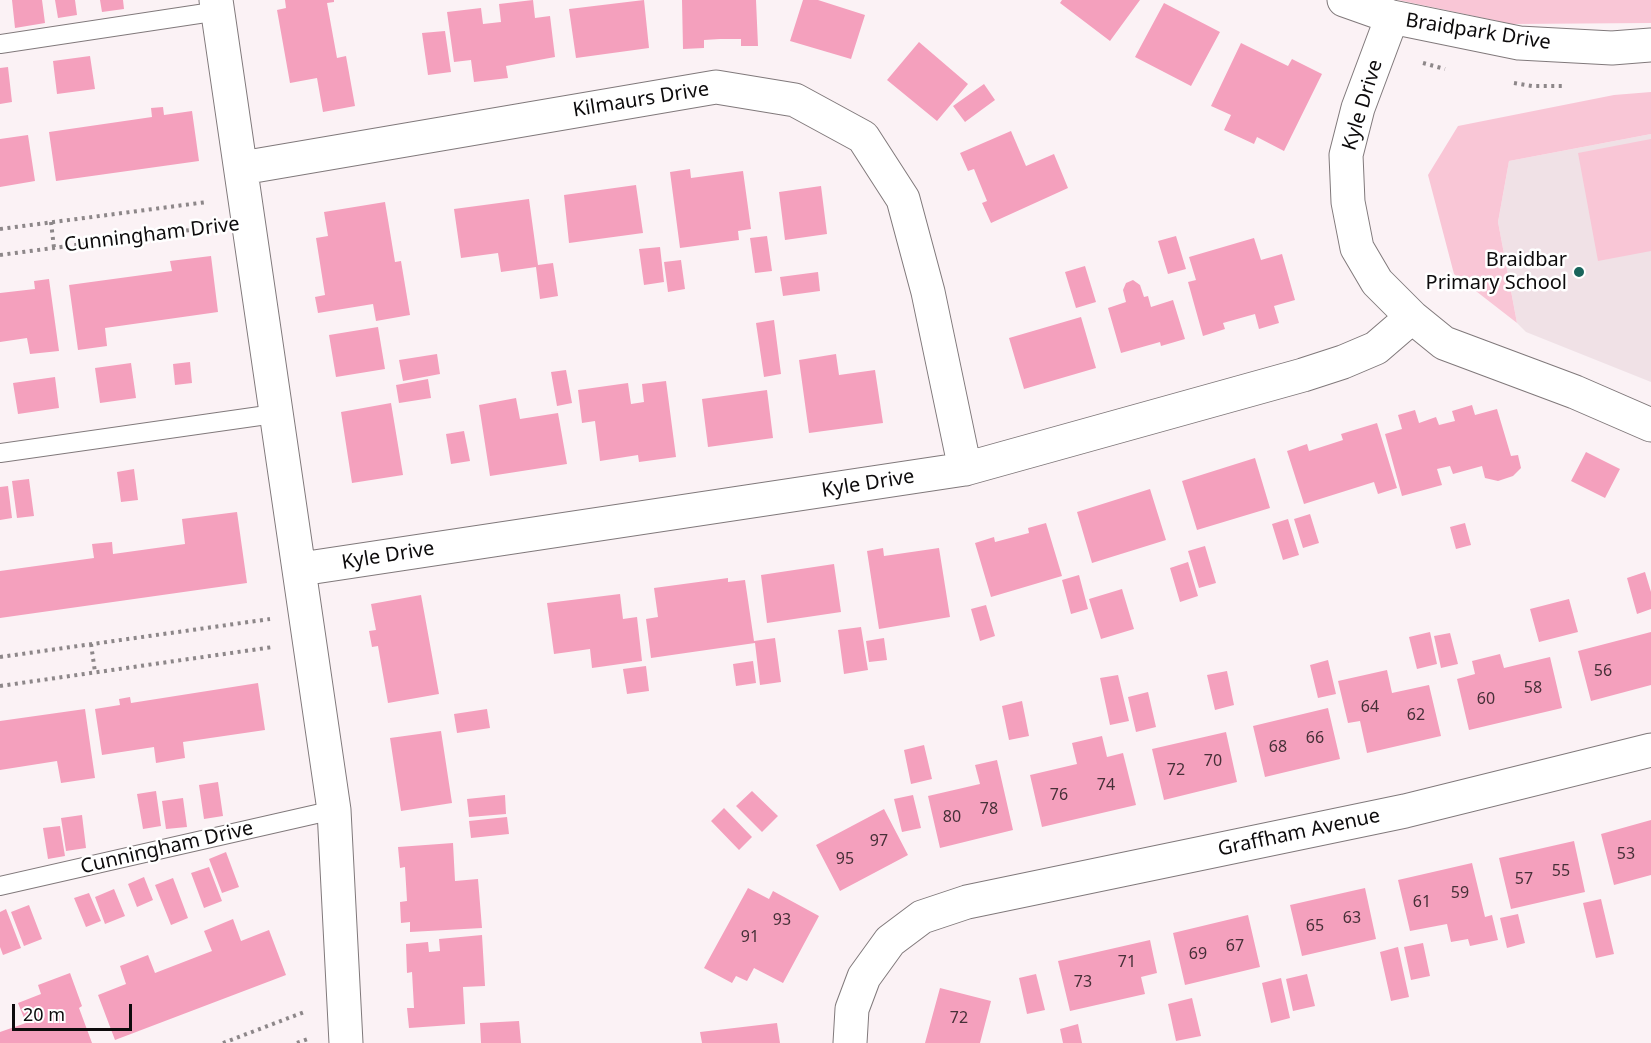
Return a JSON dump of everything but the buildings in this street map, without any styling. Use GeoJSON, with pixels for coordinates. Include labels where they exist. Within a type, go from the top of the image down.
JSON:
{"type":"FeatureCollection","features":[{"type":"Feature","properties":{"kind":"street","name":"Braidpark Drive"},"geometry":{"type":"LineString","coordinates":[[1344,0],[1392,17],[1520,43],[1612,48],[1651,45]]}},
{"type":"Feature","properties":{"kind":"street","name":"Cunningham Drive"},"geometry":{"type":"LineString","coordinates":[[217,6],[246,196],[274,414],[301,569],[334,810],[346,1043]]}},
{"type":"Feature","properties":{"kind":"street","name":"Kyle Drive"},"geometry":{"type":"LineString","coordinates":[[1392,17],[1358,108],[1346,155],[1348,202],[1357,248],[1377,282],[1412,317],[1444,344],[1575,392],[1651,425]]}},
{"type":"Feature","properties":{"kind":"street","name":"Kilmaurs Drive"},"geometry":{"type":"LineString","coordinates":[[246,196],[716,87],[795,100],[863,137],[903,199],[928,292],[965,469]]}},
{"type":"Feature","properties":{"kind":"street","name":"Kyle Drive"},"geometry":{"type":"LineString","coordinates":[[301,569],[965,469],[1333,365],[1376,348],[1412,317]]}},
{"type":"Feature","properties":{"kind":"street","name":"Graffham Avenue"},"geometry":{"type":"LineString","coordinates":[[850,1043],[852,1009],[864,977],[890,941],[922,917],[946,909],[1405,811],[1651,750]]}},
{"type":"Feature","properties":{"kind":"lane","name":"Cunningham Drive"},"geometry":{"type":"LineString","coordinates":[[0,44],[217,6]]}},
{"type":"Feature","properties":{"kind":"lane"},"geometry":{"type":"LineString","coordinates":[[0,453],[274,414]]}},
{"type":"Feature","properties":{"kind":"lane","name":"Cunningham Drive"},"geometry":{"type":"LineString","coordinates":[[0,886],[334,810]]}},
{"type":"Feature","properties":{"kind":"path","name":"Cunningham Drive"},"geometry":{"type":"LineString","coordinates":[[0,229],[246,196]]}},
{"type":"Feature","properties":{"kind":"path","name":"Cunningham Drive"},"geometry":{"type":"LineString","coordinates":[[0,255],[54,248],[246,196]]}},
{"type":"Feature","properties":{"kind":"path","name":"Cunningham Drive"},"geometry":{"type":"LineString","coordinates":[[51,222],[54,248]]}},
{"type":"Feature","properties":{"kind":"path"},"geometry":{"type":"LineString","coordinates":[[0,657],[91,644],[308,628]]}},
{"type":"Feature","properties":{"kind":"path"},"geometry":{"type":"LineString","coordinates":[[0,686],[95,672],[308,628]]}},
{"type":"Feature","properties":{"kind":"path"},"geometry":{"type":"LineString","coordinates":[[91,644],[95,672]]}},
{"type":"Feature","properties":{"kind":"path"},"geometry":{"type":"LineString","coordinates":[[223,1043],[345,997]]}},
{"type":"Feature","properties":{"kind":"shaded area"},"geometry":{"type":"Polygon","coordinates":[[[1398,0],[1651,0],[1651,23],[1512,24],[1398,0]]]}},
{"type":"Feature","properties":{"kind":"shaded area"},"geometry":{"type":"Polygon","coordinates":[[[1651,92],[1651,134],[1509,161],[1498,222],[1517,323],[1454,274],[1428,175],[1458,126],[1614,95],[1651,92]]]}},
{"type":"Feature","properties":{"kind":"shaded area","name":"Braidbar Primary School"},"geometry":{"type":"Polygon","coordinates":[[[1651,134],[1651,382],[1526,332],[1517,323],[1498,222],[1509,161],[1651,134]]]}},
{"type":"Feature","properties":{"kind":"shaded area"},"geometry":{"type":"Polygon","coordinates":[[[1651,139],[1651,251],[1598,261],[1578,153],[1651,139]]]}},
{"type":"Feature","properties":{"kind":"place","name":"Braidbar Primary School"},"geometry":{"type":"Point","coordinates":[1579,272]}}]}
